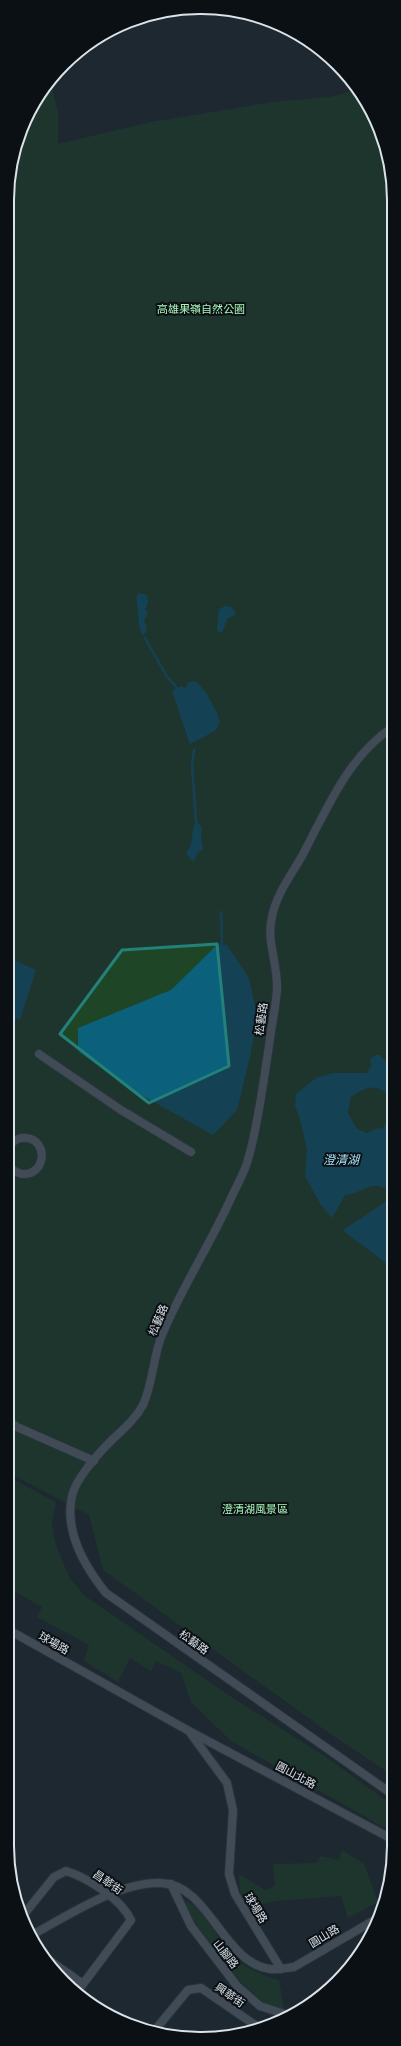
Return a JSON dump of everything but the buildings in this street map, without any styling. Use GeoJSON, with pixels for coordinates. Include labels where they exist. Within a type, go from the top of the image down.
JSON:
{"type":"FeatureCollection","features":[{"type":"Feature","properties":{"kind":"street","name":"松藝路"},"geometry":{"type":"LineString","coordinates":[[387,732],[371,744],[345,778],[276,903],[270,931],[277,987],[261,1102],[248,1159],[218,1227],[178,1300],[162,1336],[155,1357],[148,1391],[142,1406],[130,1424],[104,1448],[80,1480],[72,1496],[70,1516],[75,1538],[91,1574],[106,1593],[387,1790]]}},
{"type":"Feature","properties":{"kind":"street"},"geometry":{"type":"LineString","coordinates":[[39,1054],[121,1110],[190,1152]]}},
{"type":"Feature","properties":{"kind":"street"},"geometry":{"type":"LineString","coordinates":[[14,1140],[20,1138],[31,1139],[40,1146],[42,1158],[37,1169],[26,1174],[14,1171]]}},
{"type":"Feature","properties":{"kind":"street"},"geometry":{"type":"LineString","coordinates":[[14,1425],[94,1461]]}},
{"type":"Feature","properties":{"kind":"street"},"geometry":{"type":"LineString","coordinates":[[80,1480],[93,1468],[119,1435]]}},
{"type":"Feature","properties":{"kind":"street","name":"球場路"},"geometry":{"type":"LineString","coordinates":[[14,1633],[189,1731],[227,1784],[233,1810],[230,1874],[234,1894],[281,1969]]}},
{"type":"Feature","properties":{"kind":"street","name":"圓山北路"},"geometry":{"type":"LineString","coordinates":[[189,1731],[387,1836]]}},
{"type":"Feature","properties":{"kind":"street","name":"昌華街"},"geometry":{"type":"LineString","coordinates":[[26,1912],[54,1877],[66,1871],[109,1894],[126,1909],[131,1920],[80,1988]]}},
{"type":"Feature","properties":{"kind":"street"},"geometry":{"type":"LineString","coordinates":[[35,1932],[109,1894],[150,1884],[171,1884],[189,1892],[232,1945],[252,1962],[269,1969],[281,1969]]}},
{"type":"Feature","properties":{"kind":"street","name":"山腳路"},"geometry":{"type":"LineString","coordinates":[[171,1884],[191,1926],[237,1986],[260,2006],[282,2014]]}},
{"type":"Feature","properties":{"kind":"street","name":"圓山路"},"geometry":{"type":"LineString","coordinates":[[281,1969],[294,1966],[371,1922]]}},
{"type":"Feature","properties":{"kind":"street"},"geometry":{"type":"LineString","coordinates":[[60,1967],[83,1984]]}},
{"type":"Feature","properties":{"kind":"street","name":"興華街"},"geometry":{"type":"LineString","coordinates":[[158,2027],[188,1990],[201,1988],[254,2024]]}},
{"type":"Feature","properties":{"kind":"highlighted area"},"geometry":{"type":"Polygon","coordinates":[[[217,944],[229,1066],[149,1103],[60,1034],[122,950],[217,944]]]}},
{"type":"Feature","properties":{"kind":"green space","name":"高雄果嶺自然公園"},"geometry":{"type":"Polygon","coordinates":[[[52,88],[58,112],[58,144],[151,122],[272,102],[330,97],[351,91],[362,107],[373,129],[381,152],[387,188],[387,1772],[332,1735],[103,1570],[89,1515],[14,1476],[14,188],[20,152],[33,118],[45,97],[52,88]]]}},
{"type":"Feature","properties":{"kind":"green space"},"geometry":{"type":"Polygon","coordinates":[[[14,1480],[56,1502],[52,1522],[55,1542],[69,1577],[85,1596],[233,1698],[329,1759],[387,1801],[387,1829],[231,1741],[191,1702],[181,1673],[156,1661],[151,1671],[130,1658],[118,1682],[84,1661],[89,1645],[37,1617],[42,1607],[14,1591],[14,1480]]]}},
{"type":"Feature","properties":{"kind":"green space"},"geometry":{"type":"Polygon","coordinates":[[[342,1850],[364,1864],[378,1902],[348,1918],[341,1896],[276,1901],[249,1907],[240,1893],[239,1874],[266,1890],[275,1886],[273,1864],[317,1863],[321,1856],[339,1860],[342,1850]]]}},
{"type":"Feature","properties":{"kind":"green space"},"geometry":{"type":"Polygon","coordinates":[[[185,1900],[205,1917],[234,1958],[253,1970],[279,1980],[284,2010],[267,2005],[225,1966],[193,1925],[184,1903],[185,1900]]]}},
{"type":"Feature","properties":{"kind":"water"},"geometry":{"type":"Polygon","coordinates":[[[139,593],[147,595],[148,603],[145,610],[148,612],[144,621],[147,628],[146,633],[142,635],[139,625],[136,597],[139,593]]]}},
{"type":"Feature","properties":{"kind":"water"},"geometry":{"type":"Polygon","coordinates":[[[225,606],[232,607],[236,614],[227,619],[223,631],[220,633],[217,630],[219,609],[225,606]]]}},
{"type":"Feature","properties":{"kind":"water"},"geometry":{"type":"Polygon","coordinates":[[[196,681],[207,694],[220,722],[215,731],[190,744],[172,691],[181,686],[185,688],[189,682],[196,681]]]}},
{"type":"Feature","properties":{"kind":"water"},"geometry":{"type":"Polygon","coordinates":[[[197,821],[202,828],[201,837],[203,849],[197,853],[195,860],[192,861],[186,853],[191,845],[193,828],[197,821]]]}},
{"type":"Feature","properties":{"kind":"water"},"geometry":{"type":"Polygon","coordinates":[[[218,944],[227,945],[249,978],[257,1015],[251,1053],[237,1110],[213,1135],[136,1092],[78,1052],[78,1028],[171,990],[218,944]]]}},
{"type":"Feature","properties":{"kind":"water"},"geometry":{"type":"Polygon","coordinates":[[[14,960],[36,970],[20,1020],[14,1018],[14,960]]]}},
{"type":"Feature","properties":{"kind":"water","name":"澄清湖"},"geometry":{"type":"Polygon","coordinates":[[[376,1055],[380,1055],[387,1065],[387,1094],[380,1089],[375,1088],[361,1091],[351,1097],[348,1113],[357,1129],[367,1133],[378,1128],[382,1129],[387,1121],[387,1189],[371,1186],[345,1195],[332,1218],[321,1205],[305,1176],[307,1150],[300,1119],[295,1106],[296,1094],[316,1078],[333,1073],[367,1073],[371,1066],[370,1059],[376,1055]]]}},
{"type":"Feature","properties":{"kind":"water","name":"澄清湖"},"geometry":{"type":"Polygon","coordinates":[[[387,1201],[387,1265],[356,1240],[343,1230],[387,1201]]]}},
{"type":"Feature","properties":{"kind":"waterway"},"geometry":{"type":"LineString","coordinates":[[145,638],[166,675],[177,688]]}},
{"type":"Feature","properties":{"kind":"waterway"},"geometry":{"type":"LineString","coordinates":[[194,750],[192,765],[196,821]]}},
{"type":"Feature","properties":{"kind":"waterway"},"geometry":{"type":"LineString","coordinates":[[221,912],[222,944]]}},
{"type":"Feature","properties":{"kind":"park label","name":"澄清湖風景區"},"geometry":{"type":"Point","coordinates":[255,1509]}}]}
